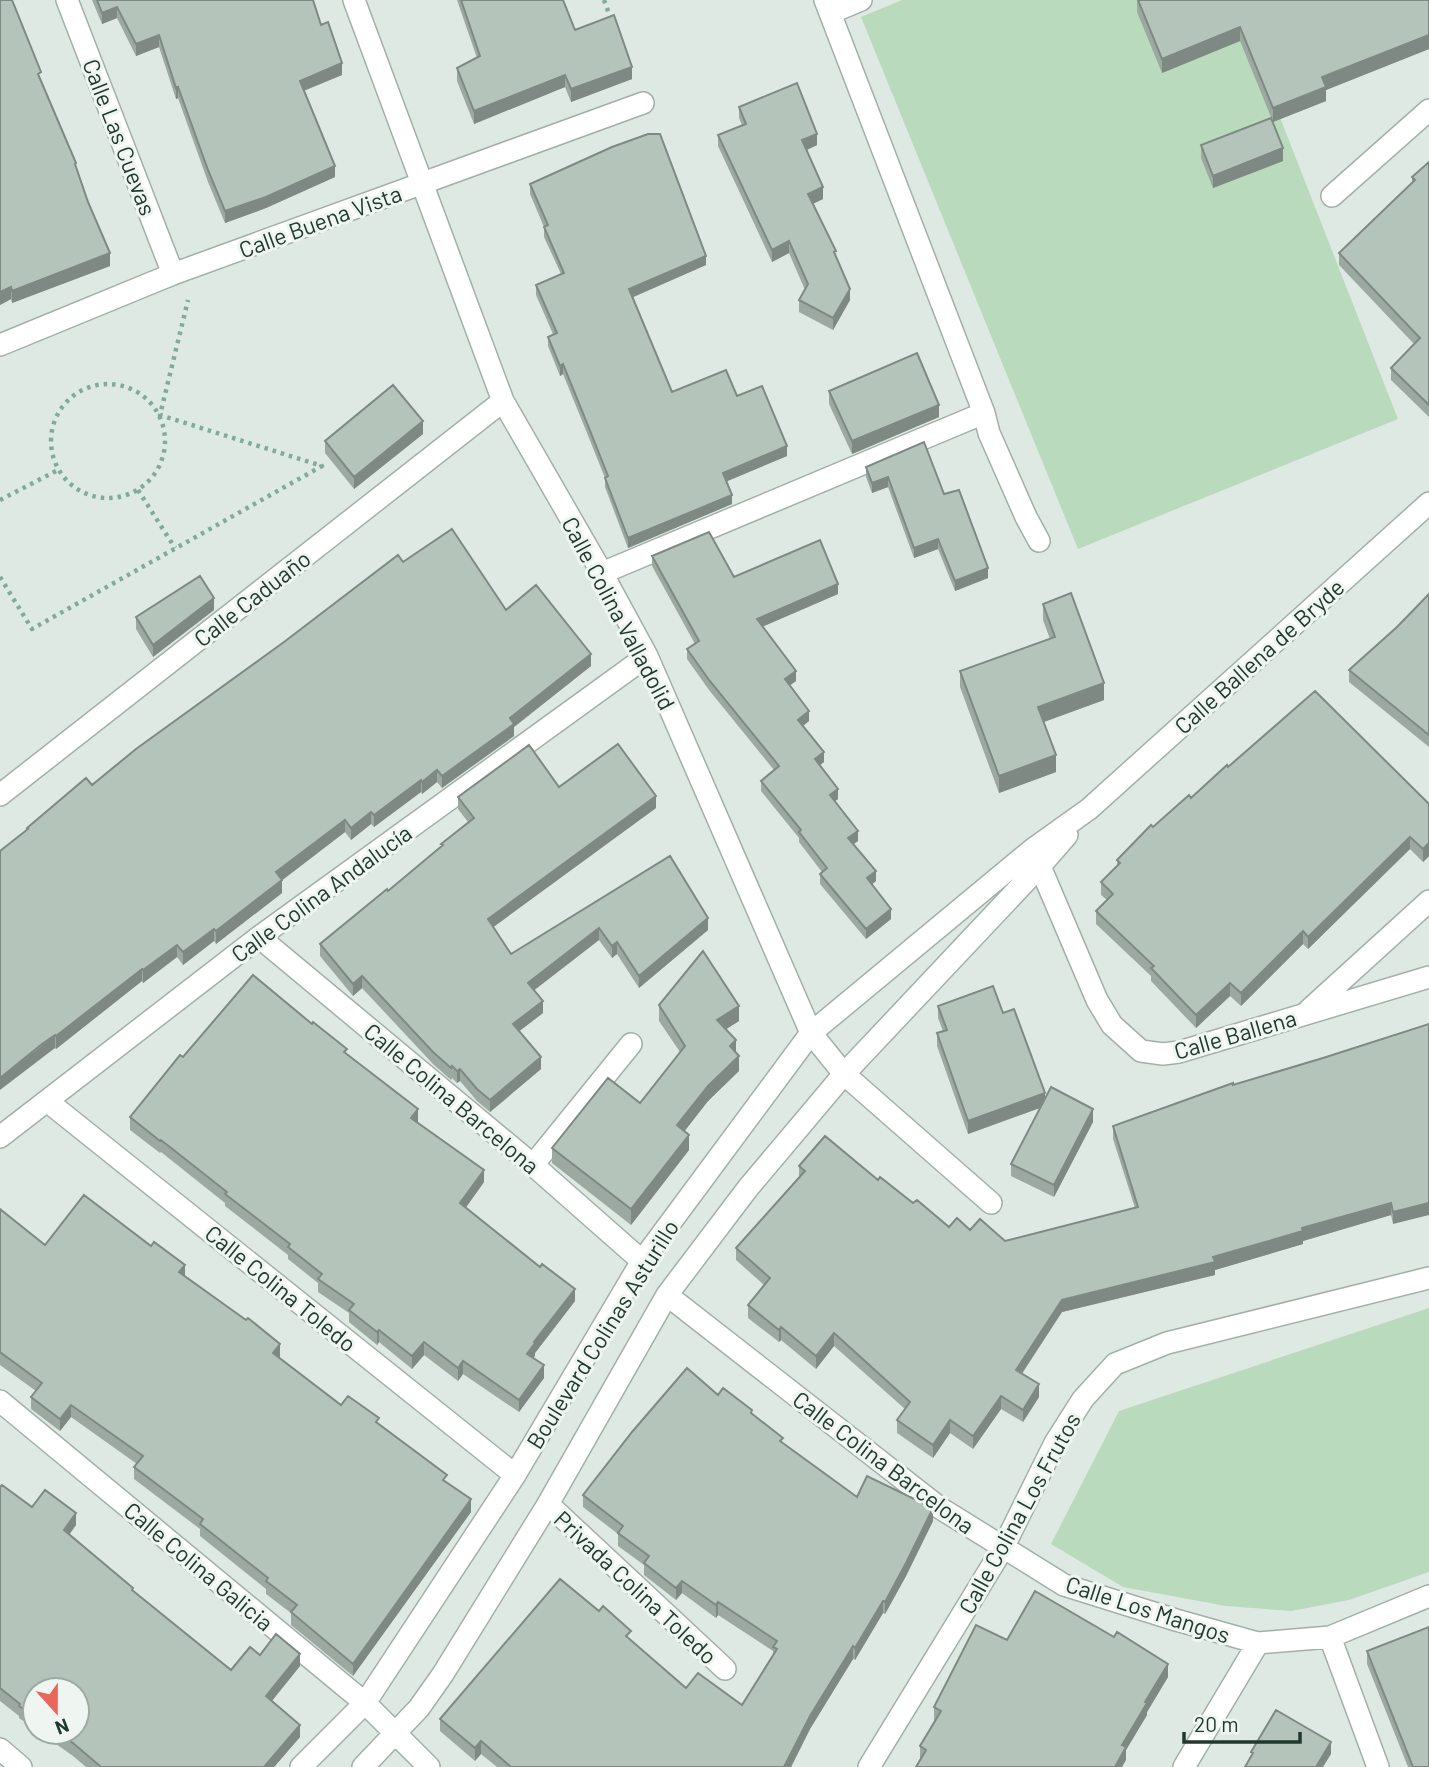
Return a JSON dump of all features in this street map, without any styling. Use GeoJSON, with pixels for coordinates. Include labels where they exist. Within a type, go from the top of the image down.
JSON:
{"type":"FeatureCollection","features":[{"type":"Feature","properties":{"kind":"street","name":"Calle Las Cuevas"},"geometry":{"type":"LineString","coordinates":[[67,0],[173,274]]}},
{"type":"Feature","properties":{"kind":"street","name":"Calle Colina Valladolid"},"geometry":{"type":"LineString","coordinates":[[354,0],[503,401],[647,656],[811,1033],[844,1074],[991,1203]]}},
{"type":"Feature","properties":{"kind":"street"},"geometry":{"type":"LineString","coordinates":[[861,0],[828,6],[984,413],[989,433],[1039,541]]}},
{"type":"Feature","properties":{"kind":"street","name":"Calle Buena Vista"},"geometry":{"type":"LineString","coordinates":[[0,345],[173,274],[643,103]]}},
{"type":"Feature","properties":{"kind":"street"},"geometry":{"type":"LineString","coordinates":[[1332,196],[1429,110]]}},
{"type":"Feature","properties":{"kind":"street","name":"Calle Caduaño"},"geometry":{"type":"LineString","coordinates":[[0,795],[503,401]]}},
{"type":"Feature","properties":{"kind":"street"},"geometry":{"type":"LineString","coordinates":[[601,573],[984,413]]}},
{"type":"Feature","properties":{"kind":"street","name":"Calle Ballena de Bryde"},"geometry":{"type":"LineString","coordinates":[[1037,858],[1429,503]]}},
{"type":"Feature","properties":{"kind":"street","name":"Calle Colina Andalucía"},"geometry":{"type":"LineString","coordinates":[[0,1137],[259,937],[647,656]]}},
{"type":"Feature","properties":{"kind":"street","name":"Boulevard Colinas Asturillo"},"geometry":{"type":"LineString","coordinates":[[301,1767],[365,1703],[515,1475],[642,1261],[811,1033],[1037,858]]}},
{"type":"Feature","properties":{"kind":"street","name":"Boulevard Colinas Asturillo"},"geometry":{"type":"LineString","coordinates":[[363,1767],[419,1708],[443,1674],[548,1504],[667,1296],[748,1188],[844,1074],[1037,858]]}},
{"type":"Feature","properties":{"kind":"street","name":"Calle Ballena"},"geometry":{"type":"LineString","coordinates":[[1037,858],[1097,1000],[1112,1025],[1141,1051],[1163,1054],[1179,1052],[1429,977]]}},
{"type":"Feature","properties":{"kind":"street"},"geometry":{"type":"LineString","coordinates":[[1305,1013],[1429,901]]}},
{"type":"Feature","properties":{"kind":"street","name":"Calle Colina Barcelona"},"geometry":{"type":"LineString","coordinates":[[259,937],[533,1165],[642,1261]]}},
{"type":"Feature","properties":{"kind":"street"},"geometry":{"type":"LineString","coordinates":[[533,1165],[631,1044]]}},
{"type":"Feature","properties":{"kind":"street","name":"Calle Colina Toledo"},"geometry":{"type":"LineString","coordinates":[[47,1101],[515,1475]]}},
{"type":"Feature","properties":{"kind":"street","name":"Calle Colina Los Frutos"},"geometry":{"type":"LineString","coordinates":[[869,1767],[1003,1548],[1055,1443],[1083,1399],[1115,1364],[1167,1343],[1429,1278]]}},
{"type":"Feature","properties":{"kind":"street","name":"Calle Colina Barcelona"},"geometry":{"type":"LineString","coordinates":[[667,1296],[940,1508],[1003,1548]]}},
{"type":"Feature","properties":{"kind":"street","name":"Calle Colina Galicia"},"geometry":{"type":"LineString","coordinates":[[0,1401],[365,1703],[429,1767]]}},
{"type":"Feature","properties":{"kind":"street","name":"Privada Colina Toledo"},"geometry":{"type":"LineString","coordinates":[[548,1504],[725,1669]]}},
{"type":"Feature","properties":{"kind":"street","name":"Calle Los Mangos"},"geometry":{"type":"LineString","coordinates":[[1003,1548],[1063,1585],[1258,1643]]}},
{"type":"Feature","properties":{"kind":"street"},"geometry":{"type":"LineString","coordinates":[[1184,1767],[1258,1643],[1330,1637],[1429,1597]]}},
{"type":"Feature","properties":{"kind":"street"},"geometry":{"type":"LineString","coordinates":[[1330,1637],[1378,1767]]}},
{"type":"Feature","properties":{"kind":"street"},"geometry":{"type":"LineString","coordinates":[[0,1749],[21,1767]]}},
{"type":"Feature","properties":{"kind":"path"},"geometry":{"type":"LineString","coordinates":[[604,0],[612,23]]}},
{"type":"Feature","properties":{"kind":"path"},"geometry":{"type":"LineString","coordinates":[[160,415],[191,289]]}},
{"type":"Feature","properties":{"kind":"path"},"geometry":{"type":"LineString","coordinates":[[113,384],[131,388],[147,399],[160,415],[166,433],[165,452],[158,470],[145,486],[129,495],[110,499],[91,497],[74,489],[61,476],[50,440],[53,422],[62,406],[77,393],[94,385],[113,384]]}},
{"type":"Feature","properties":{"kind":"path"},"geometry":{"type":"LineString","coordinates":[[0,577],[32,629],[322,466],[160,415]]}},
{"type":"Feature","properties":{"kind":"path"},"geometry":{"type":"LineString","coordinates":[[0,500],[58,470]]}},
{"type":"Feature","properties":{"kind":"path"},"geometry":{"type":"LineString","coordinates":[[138,490],[175,548]]}},
{"type":"Feature","properties":{"kind":"green space"},"geometry":{"type":"Polygon","coordinates":[[[902,0],[1234,0],[1398,419],[1078,549],[861,17],[902,0]]]}},
{"type":"Feature","properties":{"kind":"green space"},"geometry":{"type":"Polygon","coordinates":[[[1429,1308],[1429,1572],[1349,1600],[1291,1611],[1226,1606],[1123,1587],[1051,1544],[1119,1411],[1429,1308]]]}},
{"type":"Feature","properties":{"kind":"building"},"geometry":{"type":"Polygon","coordinates":[[[0,0],[12,0],[41,72],[38,74],[110,253],[12,291],[11,287],[0,292],[0,0]]]}},
{"type":"Feature","properties":{"kind":"building"},"geometry":{"type":"Polygon","coordinates":[[[97,0],[313,0],[321,25],[328,22],[342,63],[300,81],[335,166],[266,197],[225,211],[178,87],[176,88],[159,35],[136,44],[117,7],[102,13],[97,0]]]}},
{"type":"Feature","properties":{"kind":"building"},"geometry":{"type":"Polygon","coordinates":[[[461,0],[563,0],[575,30],[614,15],[632,67],[571,89],[565,75],[474,111],[457,68],[480,56],[461,0]]]}},
{"type":"Feature","properties":{"kind":"building"},"geometry":{"type":"Polygon","coordinates":[[[1138,0],[1429,0],[1429,35],[1322,77],[1326,87],[1273,108],[1240,27],[1162,59],[1138,0]]]}},
{"type":"Feature","properties":{"kind":"building"},"geometry":{"type":"Polygon","coordinates":[[[797,83],[817,134],[802,140],[823,187],[808,194],[836,251],[834,252],[850,289],[833,318],[799,300],[808,284],[789,241],[772,250],[718,135],[746,124],[739,107],[797,83]]]}},
{"type":"Feature","properties":{"kind":"building"},"geometry":{"type":"Polygon","coordinates":[[[1271,118],[1283,148],[1213,176],[1201,145],[1271,118]]]}},
{"type":"Feature","properties":{"kind":"building"},"geometry":{"type":"Polygon","coordinates":[[[648,134],[660,134],[706,256],[629,289],[672,392],[726,370],[737,396],[762,386],[787,446],[723,473],[732,495],[628,538],[589,428],[563,364],[560,366],[548,337],[557,333],[536,285],[564,273],[544,227],[548,225],[530,184],[648,134]]]}},
{"type":"Feature","properties":{"kind":"building"},"geometry":{"type":"Polygon","coordinates":[[[1429,162],[1429,405],[1391,368],[1420,338],[1339,253],[1415,180],[1412,177],[1429,162]]]}},
{"type":"Feature","properties":{"kind":"building"},"geometry":{"type":"Polygon","coordinates":[[[917,353],[939,405],[852,441],[829,391],[917,353]]]}},
{"type":"Feature","properties":{"kind":"building"},"geometry":{"type":"Polygon","coordinates":[[[393,385],[423,421],[354,477],[325,441],[393,385]]]}},
{"type":"Feature","properties":{"kind":"building"},"geometry":{"type":"Polygon","coordinates":[[[924,442],[944,494],[959,490],[988,568],[955,581],[938,539],[914,548],[888,477],[872,483],[866,467],[924,442]]]}},
{"type":"Feature","properties":{"kind":"building"},"geometry":{"type":"Polygon","coordinates":[[[452,529],[506,610],[536,585],[591,654],[510,718],[514,724],[442,776],[437,770],[351,828],[345,820],[276,872],[282,880],[216,931],[214,929],[183,952],[177,945],[0,1078],[0,851],[86,778],[92,785],[136,749],[398,555],[403,562],[452,529]]]}},
{"type":"Feature","properties":{"kind":"building"},"geometry":{"type":"Polygon","coordinates":[[[709,532],[734,577],[820,540],[838,584],[757,619],[796,671],[785,679],[809,711],[798,720],[824,752],[815,759],[838,789],[830,795],[858,831],[848,838],[876,871],[867,878],[891,909],[866,929],[820,874],[827,868],[799,832],[801,830],[761,781],[779,766],[687,649],[699,641],[652,556],[709,532]]]}},
{"type":"Feature","properties":{"kind":"building"},"geometry":{"type":"Polygon","coordinates":[[[200,576],[214,598],[153,645],[136,617],[200,576]]]}},
{"type":"Feature","properties":{"kind":"building"},"geometry":{"type":"Polygon","coordinates":[[[1071,593],[1104,683],[1038,707],[1056,755],[999,776],[960,671],[1055,637],[1043,604],[1071,593]]]}},
{"type":"Feature","properties":{"kind":"building"},"geometry":{"type":"Polygon","coordinates":[[[1429,594],[1429,735],[1349,670],[1429,594]]]}},
{"type":"Feature","properties":{"kind":"building"},"geometry":{"type":"Polygon","coordinates":[[[1315,691],[1429,804],[1429,843],[1423,849],[1410,837],[1308,937],[1303,931],[1241,993],[1230,983],[1196,1015],[1151,968],[1154,966],[1096,911],[1113,894],[1101,882],[1120,863],[1117,860],[1151,825],[1153,827],[1189,795],[1191,798],[1315,691]]]}},
{"type":"Feature","properties":{"kind":"building"},"geometry":{"type":"Polygon","coordinates":[[[618,744],[656,796],[488,919],[511,954],[670,856],[708,918],[639,976],[617,942],[612,946],[599,928],[528,983],[543,1001],[513,1024],[541,1057],[490,1100],[460,1069],[457,1071],[452,1066],[451,1068],[433,1052],[362,976],[353,984],[320,944],[474,818],[458,797],[529,745],[559,787],[618,744]]]}},
{"type":"Feature","properties":{"kind":"building"},"geometry":{"type":"Polygon","coordinates":[[[703,951],[739,1006],[717,1020],[736,1040],[730,1046],[739,1056],[708,1086],[677,1125],[689,1135],[631,1209],[552,1148],[608,1078],[640,1103],[685,1046],[659,1005],[703,951]]]}},
{"type":"Feature","properties":{"kind":"building"},"geometry":{"type":"Polygon","coordinates":[[[253,975],[347,1049],[344,1052],[418,1109],[411,1118],[484,1170],[460,1203],[540,1267],[542,1264],[575,1289],[527,1354],[544,1365],[519,1400],[463,1361],[458,1368],[424,1342],[412,1356],[379,1330],[377,1332],[349,1310],[354,1304],[318,1279],[322,1274],[288,1247],[290,1244],[130,1117],[180,1055],[183,1057],[253,975]]]}},
{"type":"Feature","properties":{"kind":"building"},"geometry":{"type":"Polygon","coordinates":[[[993,986],[1003,1013],[1014,1009],[1045,1093],[968,1121],[937,1033],[947,1030],[938,1006],[993,986]]]}},
{"type":"Feature","properties":{"kind":"building"},"geometry":{"type":"Polygon","coordinates":[[[1429,1024],[1429,1203],[1393,1212],[1391,1203],[1213,1257],[1215,1262],[1062,1300],[1016,1370],[1039,1384],[1023,1410],[1001,1396],[973,1436],[950,1420],[933,1445],[897,1420],[910,1402],[834,1333],[816,1356],[781,1327],[779,1330],[748,1305],[770,1278],[736,1248],[805,1171],[799,1166],[825,1136],[878,1180],[880,1177],[913,1203],[917,1200],[949,1227],[957,1218],[970,1230],[980,1219],[1005,1241],[1138,1207],[1113,1126],[1233,1083],[1429,1024]]]}},
{"type":"Feature","properties":{"kind":"building"},"geometry":{"type":"Polygon","coordinates":[[[1051,1087],[1093,1109],[1054,1185],[1011,1164],[1051,1087]]]}},
{"type":"Feature","properties":{"kind":"building"},"geometry":{"type":"Polygon","coordinates":[[[84,1195],[151,1246],[154,1242],[185,1265],[179,1272],[246,1320],[248,1318],[280,1344],[273,1353],[341,1405],[348,1396],[379,1418],[376,1422],[447,1475],[443,1480],[471,1499],[353,1664],[291,1612],[297,1605],[266,1581],[268,1578],[200,1524],[203,1519],[134,1467],[143,1456],[71,1405],[60,1419],[31,1397],[42,1383],[0,1352],[0,1209],[45,1245],[84,1195]]]}},
{"type":"Feature","properties":{"kind":"building"},"geometry":{"type":"Polygon","coordinates":[[[687,1368],[718,1395],[723,1388],[752,1410],[751,1413],[783,1438],[780,1441],[857,1497],[867,1476],[933,1508],[885,1602],[883,1601],[855,1648],[853,1646],[810,1716],[784,1767],[511,1767],[481,1741],[475,1748],[440,1719],[560,1579],[599,1611],[603,1606],[631,1631],[626,1636],[686,1688],[698,1673],[742,1705],[777,1649],[773,1647],[777,1641],[718,1602],[716,1605],[682,1581],[676,1588],[644,1563],[649,1556],[618,1533],[623,1526],[583,1495],[687,1368]]]}},
{"type":"Feature","properties":{"kind":"building"},"geometry":{"type":"Polygon","coordinates":[[[2,1485],[32,1507],[45,1490],[76,1513],[64,1530],[133,1588],[132,1590],[231,1670],[250,1647],[260,1655],[276,1634],[300,1654],[266,1696],[300,1725],[264,1767],[101,1767],[76,1746],[91,1746],[91,1676],[21,1676],[21,1707],[0,1688],[2,1485]]]}},
{"type":"Feature","properties":{"kind":"building"},"geometry":{"type":"Polygon","coordinates":[[[1035,1591],[1114,1637],[1117,1632],[1168,1664],[1122,1745],[1126,1747],[1115,1767],[916,1767],[926,1750],[920,1746],[941,1711],[934,1707],[976,1625],[1007,1640],[1035,1591]]]}},
{"type":"Feature","properties":{"kind":"building"},"geometry":{"type":"Polygon","coordinates":[[[1429,1627],[1429,1767],[1413,1767],[1367,1651],[1429,1627]]]}},
{"type":"Feature","properties":{"kind":"building"},"geometry":{"type":"Polygon","coordinates":[[[1276,1710],[1331,1742],[1316,1767],[1245,1767],[1276,1710]]]}}]}
